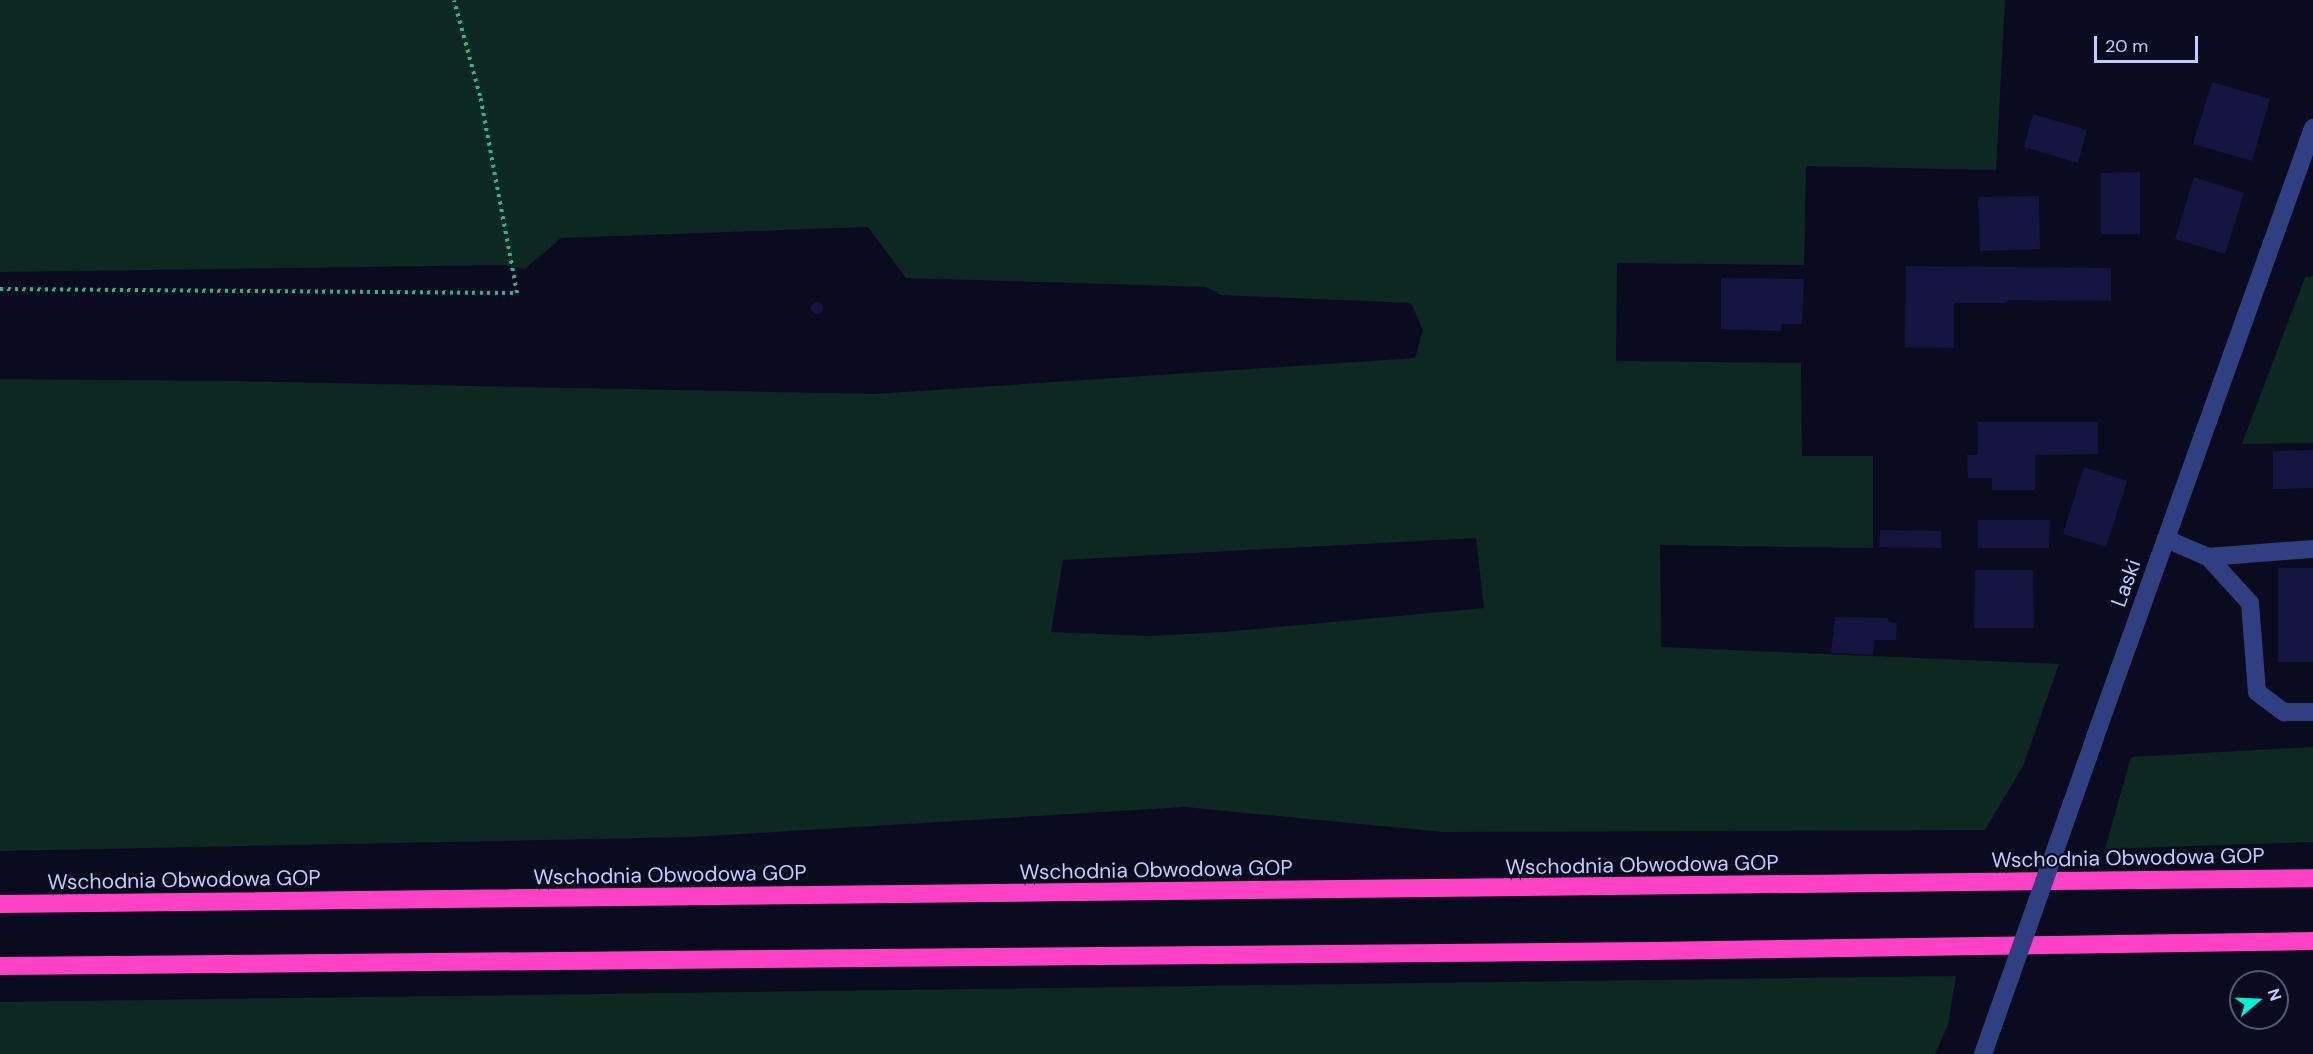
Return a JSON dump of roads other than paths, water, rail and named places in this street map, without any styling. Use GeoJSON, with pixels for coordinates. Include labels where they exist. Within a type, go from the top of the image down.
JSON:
{"type":"FeatureCollection","features":[{"type":"Feature","properties":{"kind":"highway","name":"Wschodnia Obwodowa GOP"},"geometry":{"type":"LineString","coordinates":[[0,904],[2313,878]]}},
{"type":"Feature","properties":{"kind":"highway"},"geometry":{"type":"LineString","coordinates":[[0,966],[1638,951],[2313,941]]}},
{"type":"Feature","properties":{"kind":"street","name":"Laski"},"geometry":{"type":"LineString","coordinates":[[1983,1054],[2313,128]]}},
{"type":"Feature","properties":{"kind":"street"},"geometry":{"type":"LineString","coordinates":[[2166,539],[2208,557],[2250,603],[2257,692],[2284,712],[2313,712]]}},
{"type":"Feature","properties":{"kind":"street"},"geometry":{"type":"LineString","coordinates":[[2208,557],[2313,549]]}}]}
